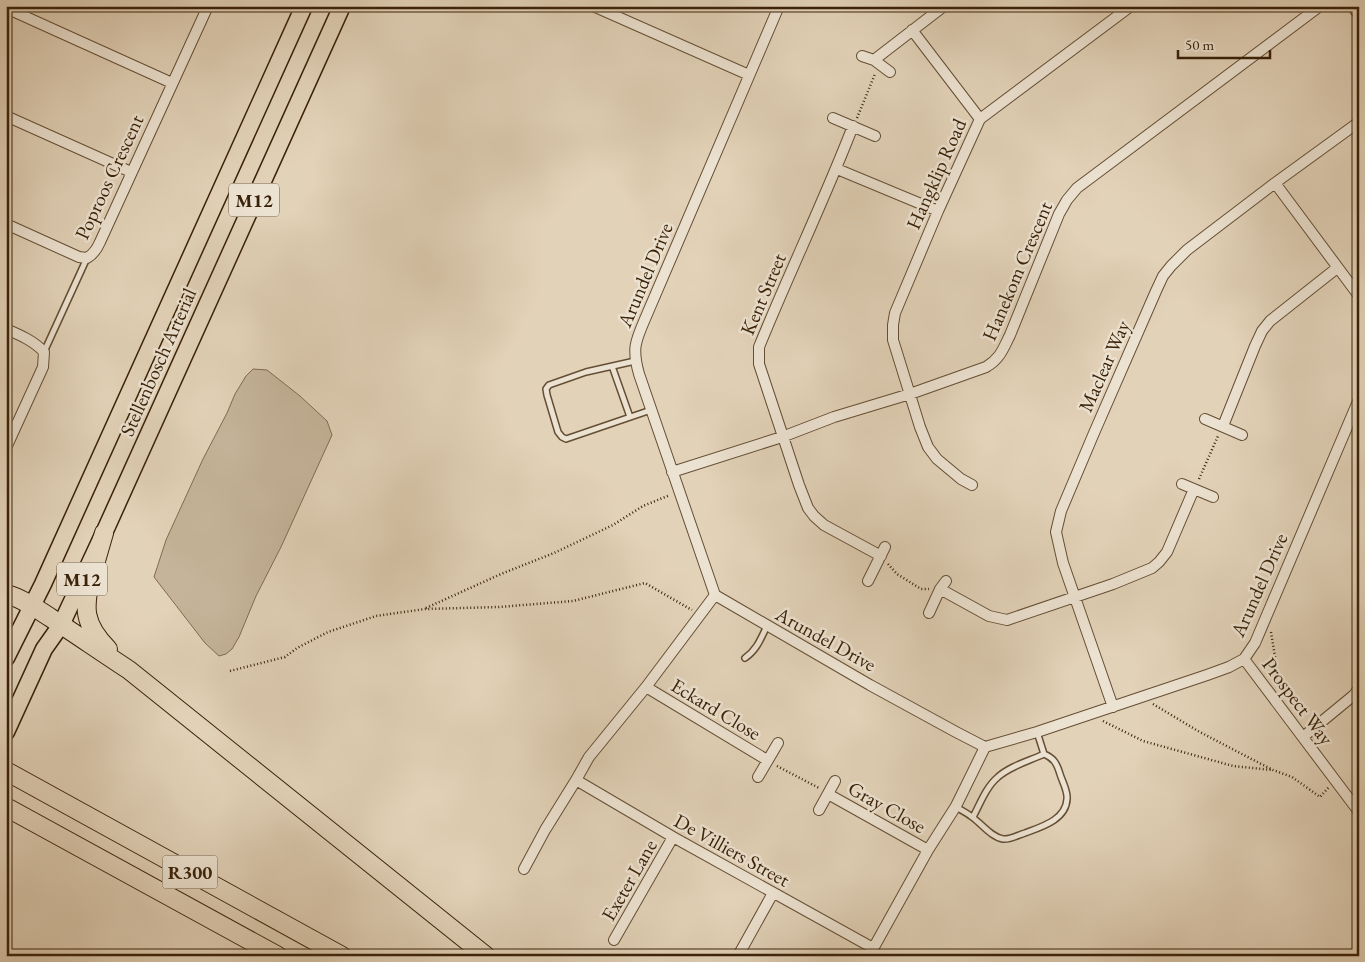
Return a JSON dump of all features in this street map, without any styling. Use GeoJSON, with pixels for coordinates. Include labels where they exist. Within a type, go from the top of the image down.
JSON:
{"type":"FeatureCollection","features":[{"type":"Feature","properties":{"kind":"highway"},"geometry":{"type":"LineString","coordinates":[[104,533],[88,590],[86,610],[92,629],[99,639],[129,670]]}},
{"type":"Feature","properties":{"kind":"highway"},"geometry":{"type":"LineString","coordinates":[[6,594],[32,606],[129,670],[486,956]]}},
{"type":"Feature","properties":{"kind":"highway","name":"R300"},"geometry":{"type":"LineString","coordinates":[[6,771],[342,956]]}},
{"type":"Feature","properties":{"kind":"highway","name":"R300"},"geometry":{"type":"LineString","coordinates":[[6,807],[278,956]]}},
{"type":"Feature","properties":{"kind":"main road","name":"Stellenbosch Arterial"},"geometry":{"type":"LineString","coordinates":[[6,658],[32,606],[304,6]]}},
{"type":"Feature","properties":{"kind":"main road","name":"Stellenbosch Arterial"},"geometry":{"type":"LineString","coordinates":[[6,732],[44,649],[61,625],[104,533],[342,6]]}},
{"type":"Feature","properties":{"kind":"street","name":"Poproos Crescent"},"geometry":{"type":"LineString","coordinates":[[6,224],[79,256],[87,258],[92,255],[96,250],[208,6]]}},
{"type":"Feature","properties":{"kind":"street"},"geometry":{"type":"LineString","coordinates":[[594,6],[749,75]]}},
{"type":"Feature","properties":{"kind":"street","name":"Arundel Drive"},"geometry":{"type":"LineString","coordinates":[[779,6],[636,340],[635,347],[635,361],[715,595],[938,723],[985,747],[1037,732],[1229,667],[1244,659],[1255,643],[1359,399]]}},
{"type":"Feature","properties":{"kind":"street"},"geometry":{"type":"LineString","coordinates":[[876,62],[912,30],[944,6]]}},
{"type":"Feature","properties":{"kind":"street","name":"Hangklip Road"},"geometry":{"type":"LineString","coordinates":[[972,485],[961,479],[937,459],[928,447],[893,340],[895,314],[938,211],[980,119],[1131,6]]}},
{"type":"Feature","properties":{"kind":"street","name":"Hanekom Crescent"},"geometry":{"type":"LineString","coordinates":[[672,472],[782,437],[834,417],[910,394],[986,367],[995,361],[1010,335],[1060,214],[1067,200],[1077,188],[1320,6]]}},
{"type":"Feature","properties":{"kind":"street"},"geometry":{"type":"LineString","coordinates":[[1352,6],[1359,14]]}},
{"type":"Feature","properties":{"kind":"street"},"geometry":{"type":"LineString","coordinates":[[6,8],[172,83]]}},
{"type":"Feature","properties":{"kind":"street"},"geometry":{"type":"LineString","coordinates":[[912,30],[980,119]]}},
{"type":"Feature","properties":{"kind":"street"},"geometry":{"type":"LineString","coordinates":[[862,56],[876,62],[890,72]]}},
{"type":"Feature","properties":{"kind":"street"},"geometry":{"type":"LineString","coordinates":[[6,116],[131,172]]}},
{"type":"Feature","properties":{"kind":"street"},"geometry":{"type":"LineString","coordinates":[[833,118],[875,136]]}},
{"type":"Feature","properties":{"kind":"street","name":"Maclear Way"},"geometry":{"type":"LineString","coordinates":[[1113,707],[1063,563],[1056,532],[1058,522],[1094,433],[1159,284],[1171,266],[1187,250],[1359,122]]}},
{"type":"Feature","properties":{"kind":"street","name":"Kent Street"},"geometry":{"type":"LineString","coordinates":[[854,126],[759,347],[759,364],[782,437],[808,508],[824,525],[883,552]]}},
{"type":"Feature","properties":{"kind":"street"},"geometry":{"type":"LineString","coordinates":[[837,169],[938,211]]}},
{"type":"Feature","properties":{"kind":"street"},"geometry":{"type":"LineString","coordinates":[[1275,184],[1359,296]]}},
{"type":"Feature","properties":{"kind":"street"},"geometry":{"type":"LineString","coordinates":[[1223,426],[1262,331],[1270,321],[1337,268]]}},
{"type":"Feature","properties":{"kind":"street"},"geometry":{"type":"LineString","coordinates":[[6,329],[30,340],[44,352],[43,367],[9,435],[6,448]]}},
{"type":"Feature","properties":{"kind":"street"},"geometry":{"type":"LineString","coordinates":[[1205,419],[1242,435]]}},
{"type":"Feature","properties":{"kind":"street"},"geometry":{"type":"LineString","coordinates":[[1182,484],[1213,497]]}},
{"type":"Feature","properties":{"kind":"street"},"geometry":{"type":"LineString","coordinates":[[929,613],[943,585],[989,616],[1007,620],[1113,584],[1152,568],[1160,562],[1167,552],[1194,490]]}},
{"type":"Feature","properties":{"kind":"street"},"geometry":{"type":"LineString","coordinates":[[868,581],[883,552]]}},
{"type":"Feature","properties":{"kind":"street"},"geometry":{"type":"LineString","coordinates":[[524,868],[589,757],[646,687],[715,595]]}},
{"type":"Feature","properties":{"kind":"street","name":"Prospect Way"},"geometry":{"type":"LineString","coordinates":[[1244,659],[1359,812]]}},
{"type":"Feature","properties":{"kind":"street","name":"Eckard Close"},"geometry":{"type":"LineString","coordinates":[[646,687],[767,760]]}},
{"type":"Feature","properties":{"kind":"street"},"geometry":{"type":"LineString","coordinates":[[1303,737],[1359,688]]}},
{"type":"Feature","properties":{"kind":"street","name":"Eckard Close"},"geometry":{"type":"LineString","coordinates":[[758,777],[778,742]]}},
{"type":"Feature","properties":{"kind":"street","name":"De Villiers Street"},"geometry":{"type":"LineString","coordinates":[[576,780],[773,893],[871,952],[928,850],[956,806],[985,747]]}},
{"type":"Feature","properties":{"kind":"street","name":"Gray Close"},"geometry":{"type":"LineString","coordinates":[[819,810],[835,781]]}},
{"type":"Feature","properties":{"kind":"street","name":"Gray Close"},"geometry":{"type":"LineString","coordinates":[[828,794],[928,850]]}},
{"type":"Feature","properties":{"kind":"street","name":"Exeter Lane"},"geometry":{"type":"LineString","coordinates":[[614,940],[673,837]]}},
{"type":"Feature","properties":{"kind":"street"},"geometry":{"type":"LineString","coordinates":[[738,956],[773,893]]}},
{"type":"Feature","properties":{"kind":"lane"},"geometry":{"type":"LineString","coordinates":[[44,352],[87,258]]}},
{"type":"Feature","properties":{"kind":"lane"},"geometry":{"type":"LineString","coordinates":[[635,361],[586,372],[549,385],[546,395],[558,432],[566,439],[652,410]]}},
{"type":"Feature","properties":{"kind":"lane"},"geometry":{"type":"LineString","coordinates":[[612,366],[630,417]]}},
{"type":"Feature","properties":{"kind":"lane"},"geometry":{"type":"LineString","coordinates":[[745,658],[756,647],[767,626]]}},
{"type":"Feature","properties":{"kind":"lane"},"geometry":{"type":"LineString","coordinates":[[1037,732],[1044,754]]}},
{"type":"Feature","properties":{"kind":"lane"},"geometry":{"type":"LineString","coordinates":[[956,806],[997,837],[1006,839],[1047,825],[1062,812],[1068,797],[1056,762],[1044,754],[1006,770],[991,785],[973,818]]}},
{"type":"Feature","properties":{"kind":"path"},"geometry":{"type":"LineString","coordinates":[[854,126],[876,62]]}},
{"type":"Feature","properties":{"kind":"path"},"geometry":{"type":"LineString","coordinates":[[1194,490],[1223,426]]}},
{"type":"Feature","properties":{"kind":"path"},"geometry":{"type":"LineString","coordinates":[[425,609],[501,574],[554,553],[613,525],[643,506],[679,491]]}},
{"type":"Feature","properties":{"kind":"path"},"geometry":{"type":"LineString","coordinates":[[883,552],[897,574],[921,589],[943,585]]}},
{"type":"Feature","properties":{"kind":"path"},"geometry":{"type":"LineString","coordinates":[[230,671],[285,656],[328,632],[376,616],[425,609],[499,608],[573,601],[645,583],[700,614]]}},
{"type":"Feature","properties":{"kind":"path"},"geometry":{"type":"LineString","coordinates":[[1262,624],[1272,633],[1278,675],[1277,690],[1271,696]]}},
{"type":"Feature","properties":{"kind":"path"},"geometry":{"type":"LineString","coordinates":[[1146,696],[1152,704],[1198,731],[1273,770],[1292,777],[1320,797],[1336,781]]}},
{"type":"Feature","properties":{"kind":"path"},"geometry":{"type":"LineString","coordinates":[[1097,712],[1102,720],[1142,741],[1233,766],[1273,770]]}},
{"type":"Feature","properties":{"kind":"path"},"geometry":{"type":"LineString","coordinates":[[767,760],[828,794]]}},
{"type":"Feature","properties":{"kind":"shaded area"},"geometry":{"type":"Polygon","coordinates":[[[253,369],[267,370],[300,396],[327,421],[332,435],[281,547],[256,596],[239,637],[232,649],[226,654],[219,656],[205,643],[154,577],[166,540],[203,459],[235,394],[246,376],[253,369]]]}}]}
